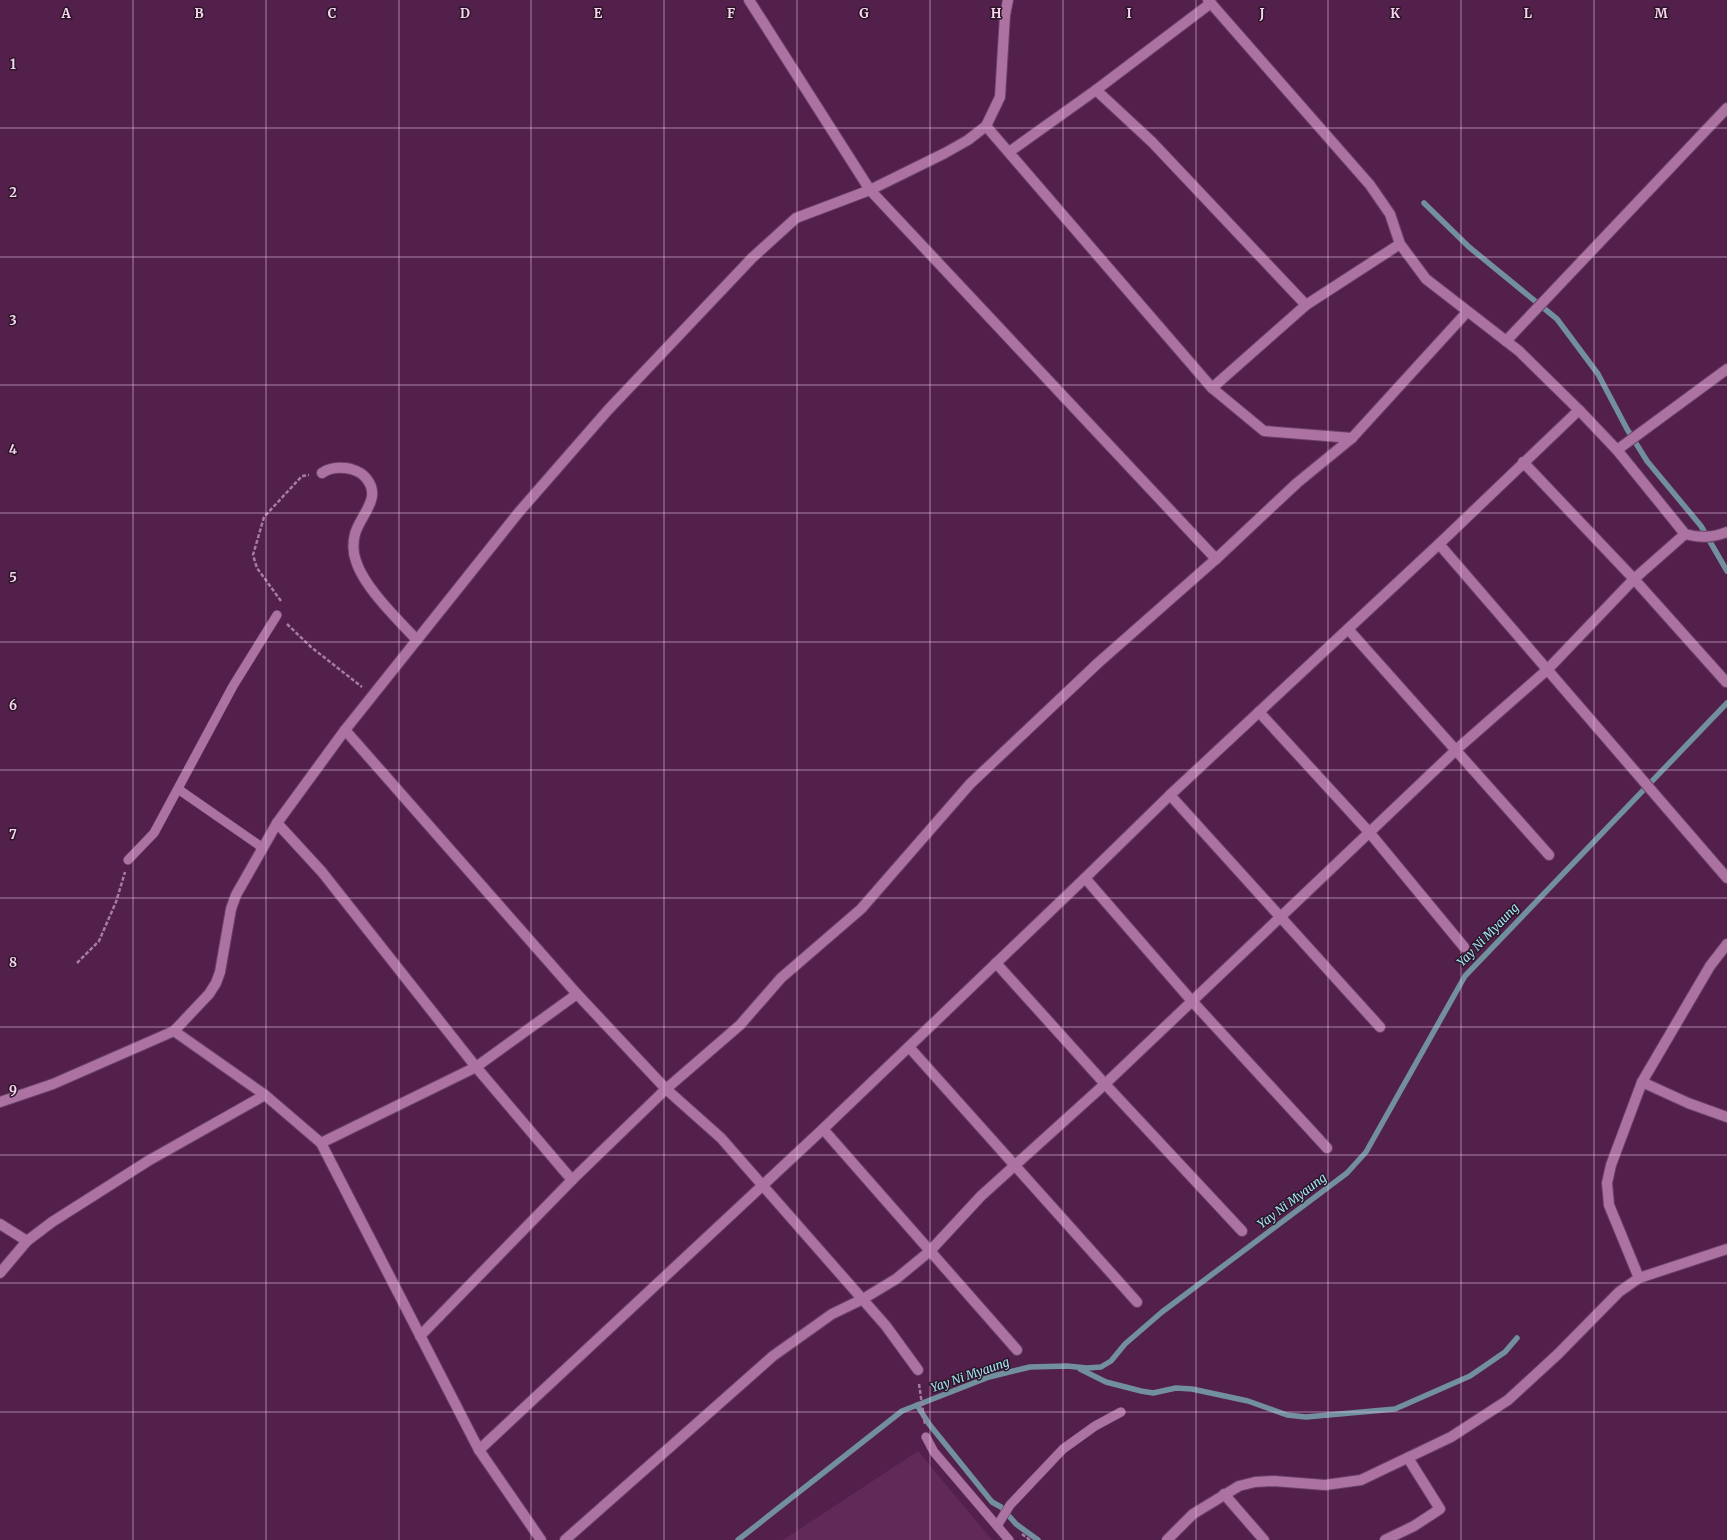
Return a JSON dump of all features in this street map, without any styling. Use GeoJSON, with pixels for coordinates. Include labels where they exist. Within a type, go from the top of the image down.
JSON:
{"type":"FeatureCollection","features":[{"type":"Feature","properties":{"kind":"street"},"geometry":{"type":"LineString","coordinates":[[749,0],[870,190],[1216,559]]}},
{"type":"Feature","properties":{"kind":"street"},"geometry":{"type":"LineString","coordinates":[[0,1102],[53,1084],[174,1031],[208,994],[216,983],[220,972],[231,909],[236,895],[278,823],[345,730],[519,512],[608,410],[752,258],[796,218],[870,190],[945,153],[968,140],[986,126],[1000,98],[1005,15],[1008,0]]}},
{"type":"Feature","properties":{"kind":"street"},"geometry":{"type":"LineString","coordinates":[[1009,152],[1096,90],[1210,2],[1370,185],[1390,214],[1400,244],[1426,279],[1519,351],[1579,410],[1616,450],[1685,534],[1700,538],[1717,536],[1727,532]]}},
{"type":"Feature","properties":{"kind":"street"},"geometry":{"type":"LineString","coordinates":[[1096,90],[1152,142],[1306,306]]}},
{"type":"Feature","properties":{"kind":"street"},"geometry":{"type":"LineString","coordinates":[[1506,341],[1727,108]]}},
{"type":"Feature","properties":{"kind":"street"},"geometry":{"type":"LineString","coordinates":[[986,126],[1212,388],[1264,432],[1352,438]]}},
{"type":"Feature","properties":{"kind":"street"},"geometry":{"type":"LineString","coordinates":[[1212,388],[1306,306],[1400,244]]}},
{"type":"Feature","properties":{"kind":"street"},"geometry":{"type":"LineString","coordinates":[[420,1336],[572,1180],[666,1089],[740,1025],[781,978],[861,909],[970,784],[1098,663],[1216,559],[1297,483],[1352,438],[1467,312]]}},
{"type":"Feature","properties":{"kind":"street"},"geometry":{"type":"LineString","coordinates":[[1616,450],[1727,369]]}},
{"type":"Feature","properties":{"kind":"street"},"geometry":{"type":"LineString","coordinates":[[479,1450],[823,1129],[1170,795],[1439,544],[1579,410]]}},
{"type":"Feature","properties":{"kind":"street"},"geometry":{"type":"LineString","coordinates":[[1523,462],[1634,579],[1726,682]]}},
{"type":"Feature","properties":{"kind":"street"},"geometry":{"type":"LineString","coordinates":[[322,473],[329,469],[351,469],[361,472],[371,483],[373,492],[369,508],[359,523],[355,533],[355,560],[364,578],[388,608],[417,640]]}},
{"type":"Feature","properties":{"kind":"street"},"geometry":{"type":"LineString","coordinates":[[565,1540],[773,1356],[832,1314],[863,1299],[896,1279],[930,1251],[981,1196],[1105,1084],[1191,1000],[1457,749],[1547,670],[1634,579],[1685,534]]}},
{"type":"Feature","properties":{"kind":"street"},"geometry":{"type":"LineString","coordinates":[[1439,544],[1727,878]]}},
{"type":"Feature","properties":{"kind":"street"},"geometry":{"type":"LineString","coordinates":[[1348,629],[1457,749],[1549,855]]}},
{"type":"Feature","properties":{"kind":"street"},"geometry":{"type":"LineString","coordinates":[[1260,712],[1369,832],[1464,947]]}},
{"type":"Feature","properties":{"kind":"street"},"geometry":{"type":"LineString","coordinates":[[345,730],[577,994],[666,1089],[721,1138],[886,1326],[918,1370]]}},
{"type":"Feature","properties":{"kind":"street"},"geometry":{"type":"LineString","coordinates":[[1170,795],[1380,1027]]}},
{"type":"Feature","properties":{"kind":"street"},"geometry":{"type":"LineString","coordinates":[[278,823],[322,872],[476,1067],[572,1180]]}},
{"type":"Feature","properties":{"kind":"street"},"geometry":{"type":"LineString","coordinates":[[1085,878],[1191,1000],[1327,1148]]}},
{"type":"Feature","properties":{"kind":"street"},"geometry":{"type":"LineString","coordinates":[[1639,1278],[1609,1205],[1607,1183],[1611,1165],[1642,1082],[1710,966],[1727,944]]}},
{"type":"Feature","properties":{"kind":"street"},"geometry":{"type":"LineString","coordinates":[[996,963],[1105,1084],[1242,1232]]}},
{"type":"Feature","properties":{"kind":"street"},"geometry":{"type":"LineString","coordinates":[[321,1143],[476,1067],[577,994]]}},
{"type":"Feature","properties":{"kind":"street"},"geometry":{"type":"LineString","coordinates":[[174,1031],[265,1096],[321,1143],[479,1450],[541,1540]]}},
{"type":"Feature","properties":{"kind":"street"},"geometry":{"type":"LineString","coordinates":[[909,1047],[1137,1302]]}},
{"type":"Feature","properties":{"kind":"street"},"geometry":{"type":"LineString","coordinates":[[1642,1082],[1688,1103],[1727,1117]]}},
{"type":"Feature","properties":{"kind":"street"},"geometry":{"type":"LineString","coordinates":[[0,1274],[27,1241],[52,1222],[148,1161],[265,1096]]}},
{"type":"Feature","properties":{"kind":"street"},"geometry":{"type":"LineString","coordinates":[[823,1129],[1017,1350]]}},
{"type":"Feature","properties":{"kind":"street"},"geometry":{"type":"LineString","coordinates":[[0,1224],[27,1241]]}},
{"type":"Feature","properties":{"kind":"street"},"geometry":{"type":"LineString","coordinates":[[1173,1538],[1193,1514],[1238,1486],[1255,1482],[1274,1481],[1325,1485],[1361,1480],[1451,1437],[1508,1400],[1558,1354],[1619,1292],[1639,1278],[1727,1249]]}},
{"type":"Feature","properties":{"kind":"street"},"geometry":{"type":"LineString","coordinates":[[1385,1540],[1414,1526],[1440,1509],[1408,1458]]}},
{"type":"Feature","properties":{"kind":"street"},"geometry":{"type":"LineString","coordinates":[[1224,1494],[1264,1540]]}},
{"type":"Feature","properties":{"kind":"lane"},"geometry":{"type":"LineString","coordinates":[[128,860],[154,834],[233,686],[277,615]]}},
{"type":"Feature","properties":{"kind":"lane"},"geometry":{"type":"LineString","coordinates":[[178,789],[263,848]]}},
{"type":"Feature","properties":{"kind":"lane"},"geometry":{"type":"LineString","coordinates":[[997,1526],[1010,1505],[1063,1449],[1095,1426],[1121,1412]]}},
{"type":"Feature","properties":{"kind":"lane"},"geometry":{"type":"LineString","coordinates":[[926,1437],[934,1452],[1010,1540]]}},
{"type":"Feature","properties":{"kind":"path"},"geometry":{"type":"LineString","coordinates":[[322,473],[302,476],[264,517],[253,555],[257,568],[282,604],[277,615],[311,647],[373,696]]}},
{"type":"Feature","properties":{"kind":"path"},"geometry":{"type":"LineString","coordinates":[[77,963],[99,941],[116,902],[128,860]]}},
{"type":"Feature","properties":{"kind":"path"},"geometry":{"type":"LineString","coordinates":[[918,1370],[926,1437]]}},
{"type":"Feature","properties":{"kind":"shaded area"},"geometry":{"type":"Polygon","coordinates":[[[918,1451],[992,1540],[783,1540],[918,1451]]]}},
{"type":"Feature","properties":{"kind":"waterway"},"geometry":{"type":"LineString","coordinates":[[1424,203],[1469,247],[1557,319],[1598,374],[1627,429],[1647,461],[1701,526],[1727,571]]}},
{"type":"Feature","properties":{"kind":"waterway","name":"Yay Ni Myaung"},"geometry":{"type":"LineString","coordinates":[[738,1540],[902,1411],[989,1377],[1030,1367],[1101,1367],[1111,1361],[1125,1344],[1162,1312],[1347,1173],[1366,1152],[1465,976],[1727,703]]}},
{"type":"Feature","properties":{"kind":"waterway"},"geometry":{"type":"LineString","coordinates":[[1080,1369],[1106,1382],[1141,1391],[1153,1393],[1176,1388],[1192,1389],[1248,1401],[1287,1415],[1306,1417],[1395,1409],[1470,1376],[1505,1352],[1517,1338]]}},
{"type":"Feature","properties":{"kind":"waterway"},"geometry":{"type":"LineString","coordinates":[[917,1405],[929,1424],[992,1502],[1001,1507],[1016,1524],[1038,1540]]}}]}
